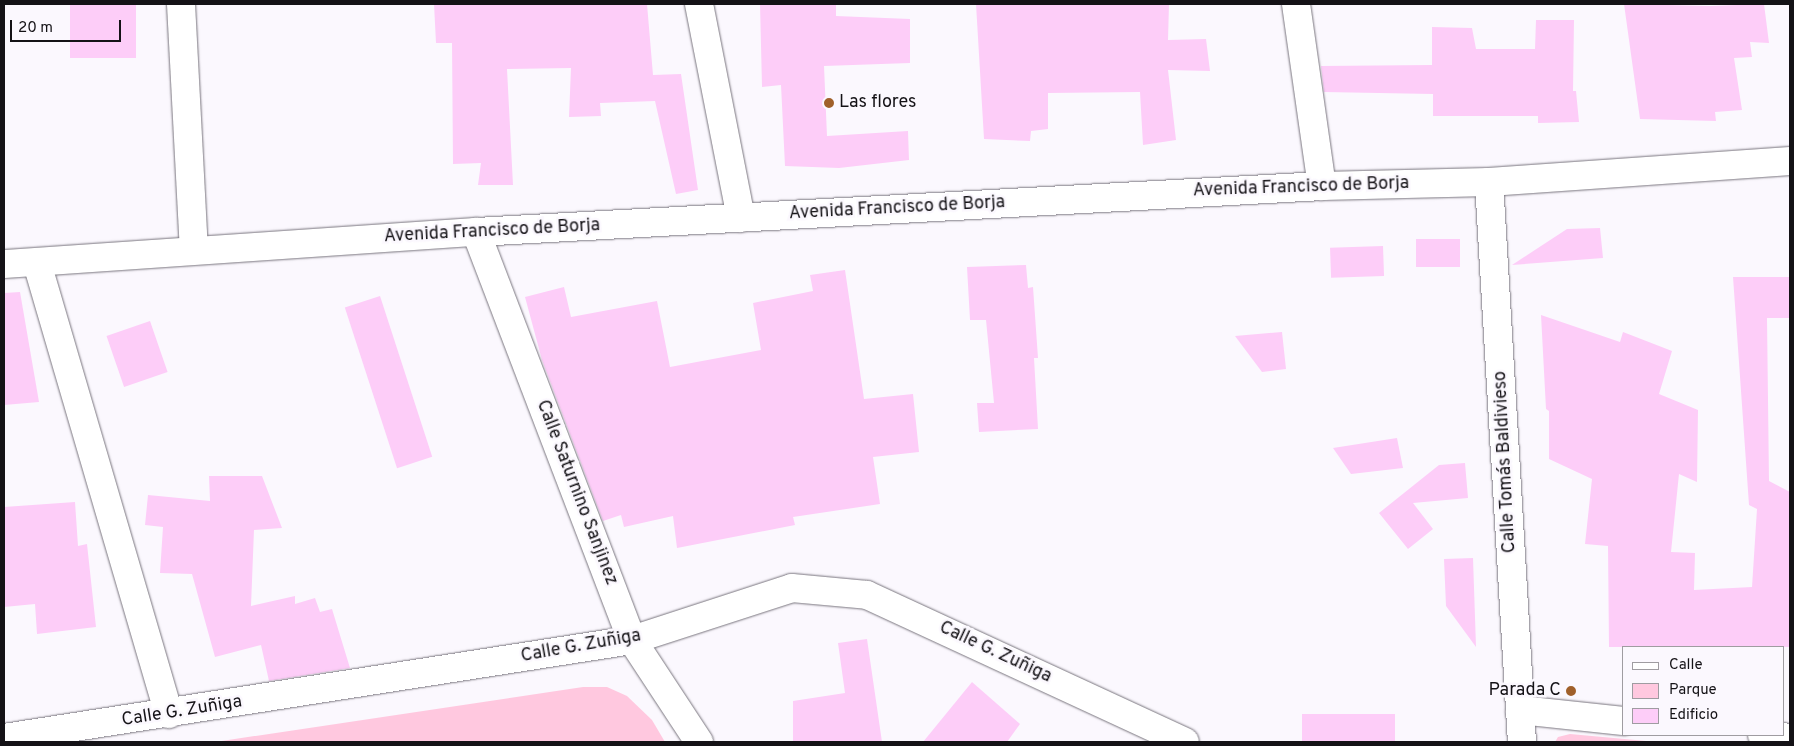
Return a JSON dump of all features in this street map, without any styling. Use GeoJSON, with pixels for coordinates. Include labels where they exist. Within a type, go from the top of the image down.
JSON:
{"type":"FeatureCollection","features":[{"type":"Feature","properties":{"kind":"street"},"geometry":{"type":"LineString","coordinates":[[181,4],[194,250]]}},
{"type":"Feature","properties":{"kind":"street"},"geometry":{"type":"LineString","coordinates":[[700,4],[741,218]]}},
{"type":"Feature","properties":{"kind":"street"},"geometry":{"type":"LineString","coordinates":[[1296,4],[1322,186]]}},
{"type":"Feature","properties":{"kind":"street","name":"Avenida Francisco de Borja"},"geometry":{"type":"LineString","coordinates":[[4,264],[476,232],[1322,186],[1489,182],[1790,161]]}},
{"type":"Feature","properties":{"kind":"street","name":"Calle Tomás Baldivieso"},"geometry":{"type":"LineString","coordinates":[[1489,182],[1522,742]]}},
{"type":"Feature","properties":{"kind":"street","name":"Calle Saturnino Sanjinez"},"geometry":{"type":"LineString","coordinates":[[476,232],[632,640],[699,742]]}},
{"type":"Feature","properties":{"kind":"street"},"geometry":{"type":"LineString","coordinates":[[37,262],[169,714]]}},
{"type":"Feature","properties":{"kind":"street","name":"Calle G. Zuñiga"},"geometry":{"type":"LineString","coordinates":[[4,738],[169,714],[632,640],[792,588],[867,595],[1185,742]]}},
{"type":"Feature","properties":{"kind":"street"},"geometry":{"type":"LineString","coordinates":[[1520,710],[1622,721]]}},
{"type":"Feature","properties":{"kind":"street"},"geometry":{"type":"LineString","coordinates":[[1771,736],[1790,738]]}},
{"type":"Feature","properties":{"kind":"green space"},"geometry":{"type":"Polygon","coordinates":[[[583,687],[607,687],[627,696],[652,720],[665,742],[215,742],[583,687]]]}},
{"type":"Feature","properties":{"kind":"green space"},"geometry":{"type":"Polygon","coordinates":[[[1570,734],[1657,742],[1555,742],[1558,737],[1570,734]]]}},
{"type":"Feature","properties":{"kind":"building"},"geometry":{"type":"Polygon","coordinates":[[[70,4],[136,4],[136,58],[70,58],[70,4]]]}},
{"type":"Feature","properties":{"kind":"building"},"geometry":{"type":"Polygon","coordinates":[[[434,4],[647,4],[653,75],[681,74],[698,190],[676,194],[655,101],[600,103],[601,116],[569,117],[571,68],[507,69],[513,185],[478,185],[481,163],[453,164],[452,43],[436,43],[434,4]]]}},
{"type":"Feature","properties":{"kind":"building"},"geometry":{"type":"Polygon","coordinates":[[[760,4],[836,4],[836,16],[910,19],[910,63],[824,66],[827,136],[908,131],[909,160],[839,168],[785,166],[781,85],[762,87],[760,4]]]}},
{"type":"Feature","properties":{"kind":"building"},"geometry":{"type":"Polygon","coordinates":[[[976,4],[1169,4],[1168,40],[1206,39],[1210,71],[1168,70],[1176,140],[1143,145],[1140,92],[1048,93],[1048,129],[1031,131],[1030,141],[984,139],[976,4]]]}},
{"type":"Feature","properties":{"kind":"building"},"geometry":{"type":"Polygon","coordinates":[[[1624,4],[1710,6],[1764,4],[1769,43],[1750,42],[1752,57],[1734,58],[1742,110],[1715,112],[1716,121],[1640,119],[1624,4]]]}},
{"type":"Feature","properties":{"kind":"building"},"geometry":{"type":"Polygon","coordinates":[[[1536,20],[1574,20],[1573,91],[1576,91],[1579,122],[1538,123],[1538,116],[1433,116],[1433,94],[1324,92],[1321,66],[1432,65],[1432,27],[1472,28],[1476,49],[1535,49],[1536,20]]]}},
{"type":"Feature","properties":{"kind":"building"},"geometry":{"type":"Polygon","coordinates":[[[1600,228],[1603,258],[1512,265],[1567,229],[1600,228]]]}},
{"type":"Feature","properties":{"kind":"building"},"geometry":{"type":"Polygon","coordinates":[[[1416,239],[1460,239],[1460,267],[1416,267],[1416,239]]]}},
{"type":"Feature","properties":{"kind":"building"},"geometry":{"type":"Polygon","coordinates":[[[1383,246],[1384,276],[1331,278],[1330,248],[1383,246]]]}},
{"type":"Feature","properties":{"kind":"building"},"geometry":{"type":"Polygon","coordinates":[[[1026,265],[1028,288],[1033,287],[1038,358],[1034,358],[1038,429],[979,432],[977,403],[994,403],[986,320],[970,320],[967,267],[1026,265]]]}},
{"type":"Feature","properties":{"kind":"building"},"geometry":{"type":"Polygon","coordinates":[[[845,270],[864,399],[913,394],[919,452],[873,457],[880,504],[793,517],[795,525],[677,548],[673,516],[624,527],[621,515],[603,521],[542,360],[525,297],[564,287],[571,317],[657,301],[670,367],[761,350],[753,303],[813,291],[810,275],[845,270]]]}},
{"type":"Feature","properties":{"kind":"building"},"geometry":{"type":"Polygon","coordinates":[[[1733,277],[1790,277],[1790,318],[1767,318],[1769,481],[1790,492],[1790,647],[1609,647],[1608,546],[1585,544],[1592,479],[1549,459],[1549,411],[1546,409],[1541,315],[1620,342],[1623,332],[1672,351],[1659,394],[1698,410],[1697,482],[1679,474],[1671,552],[1695,553],[1694,590],[1752,587],[1757,509],[1749,505],[1733,277]]]}},
{"type":"Feature","properties":{"kind":"building"},"geometry":{"type":"Polygon","coordinates":[[[20,292],[39,402],[4,405],[4,293],[20,292]]]}},
{"type":"Feature","properties":{"kind":"building"},"geometry":{"type":"Polygon","coordinates":[[[380,296],[432,457],[397,468],[345,307],[380,296]]]}},
{"type":"Feature","properties":{"kind":"building"},"geometry":{"type":"Polygon","coordinates":[[[150,321],[168,372],[124,387],[107,336],[150,321]]]}},
{"type":"Feature","properties":{"kind":"building"},"geometry":{"type":"Polygon","coordinates":[[[1282,332],[1286,369],[1262,372],[1235,336],[1282,332]]]}},
{"type":"Feature","properties":{"kind":"building"},"geometry":{"type":"Polygon","coordinates":[[[1397,438],[1403,468],[1351,474],[1333,448],[1397,438]]]}},
{"type":"Feature","properties":{"kind":"building"},"geometry":{"type":"Polygon","coordinates":[[[1465,463],[1468,498],[1413,503],[1433,529],[1408,549],[1379,513],[1439,465],[1465,463]]]}},
{"type":"Feature","properties":{"kind":"building"},"geometry":{"type":"Polygon","coordinates":[[[209,476],[262,476],[282,528],[254,530],[251,606],[295,596],[295,604],[315,598],[320,612],[332,609],[350,668],[269,681],[261,645],[215,657],[192,574],[160,573],[163,527],[145,525],[148,495],[210,501],[209,476]]]}},
{"type":"Feature","properties":{"kind":"building"},"geometry":{"type":"Polygon","coordinates":[[[75,502],[78,546],[87,544],[96,627],[37,634],[35,604],[4,607],[4,507],[75,502]]]}},
{"type":"Feature","properties":{"kind":"building"},"geometry":{"type":"Polygon","coordinates":[[[1473,558],[1476,647],[1446,606],[1444,559],[1473,558]]]}},
{"type":"Feature","properties":{"kind":"building"},"geometry":{"type":"Polygon","coordinates":[[[867,639],[882,742],[793,742],[793,701],[845,693],[838,643],[867,639]]]}},
{"type":"Feature","properties":{"kind":"building"},"geometry":{"type":"Polygon","coordinates":[[[972,682],[1020,724],[1007,742],[923,742],[972,682]]]}},
{"type":"Feature","properties":{"kind":"building"},"geometry":{"type":"Polygon","coordinates":[[[1302,714],[1395,714],[1395,742],[1302,742],[1302,714]]]}},
{"type":"Feature","properties":{"kind":"place","name":"Las flores"},"geometry":{"type":"Point","coordinates":[829,103]}},
{"type":"Feature","properties":{"kind":"place","name":"Parada C"},"geometry":{"type":"Point","coordinates":[1571,691]}}]}
